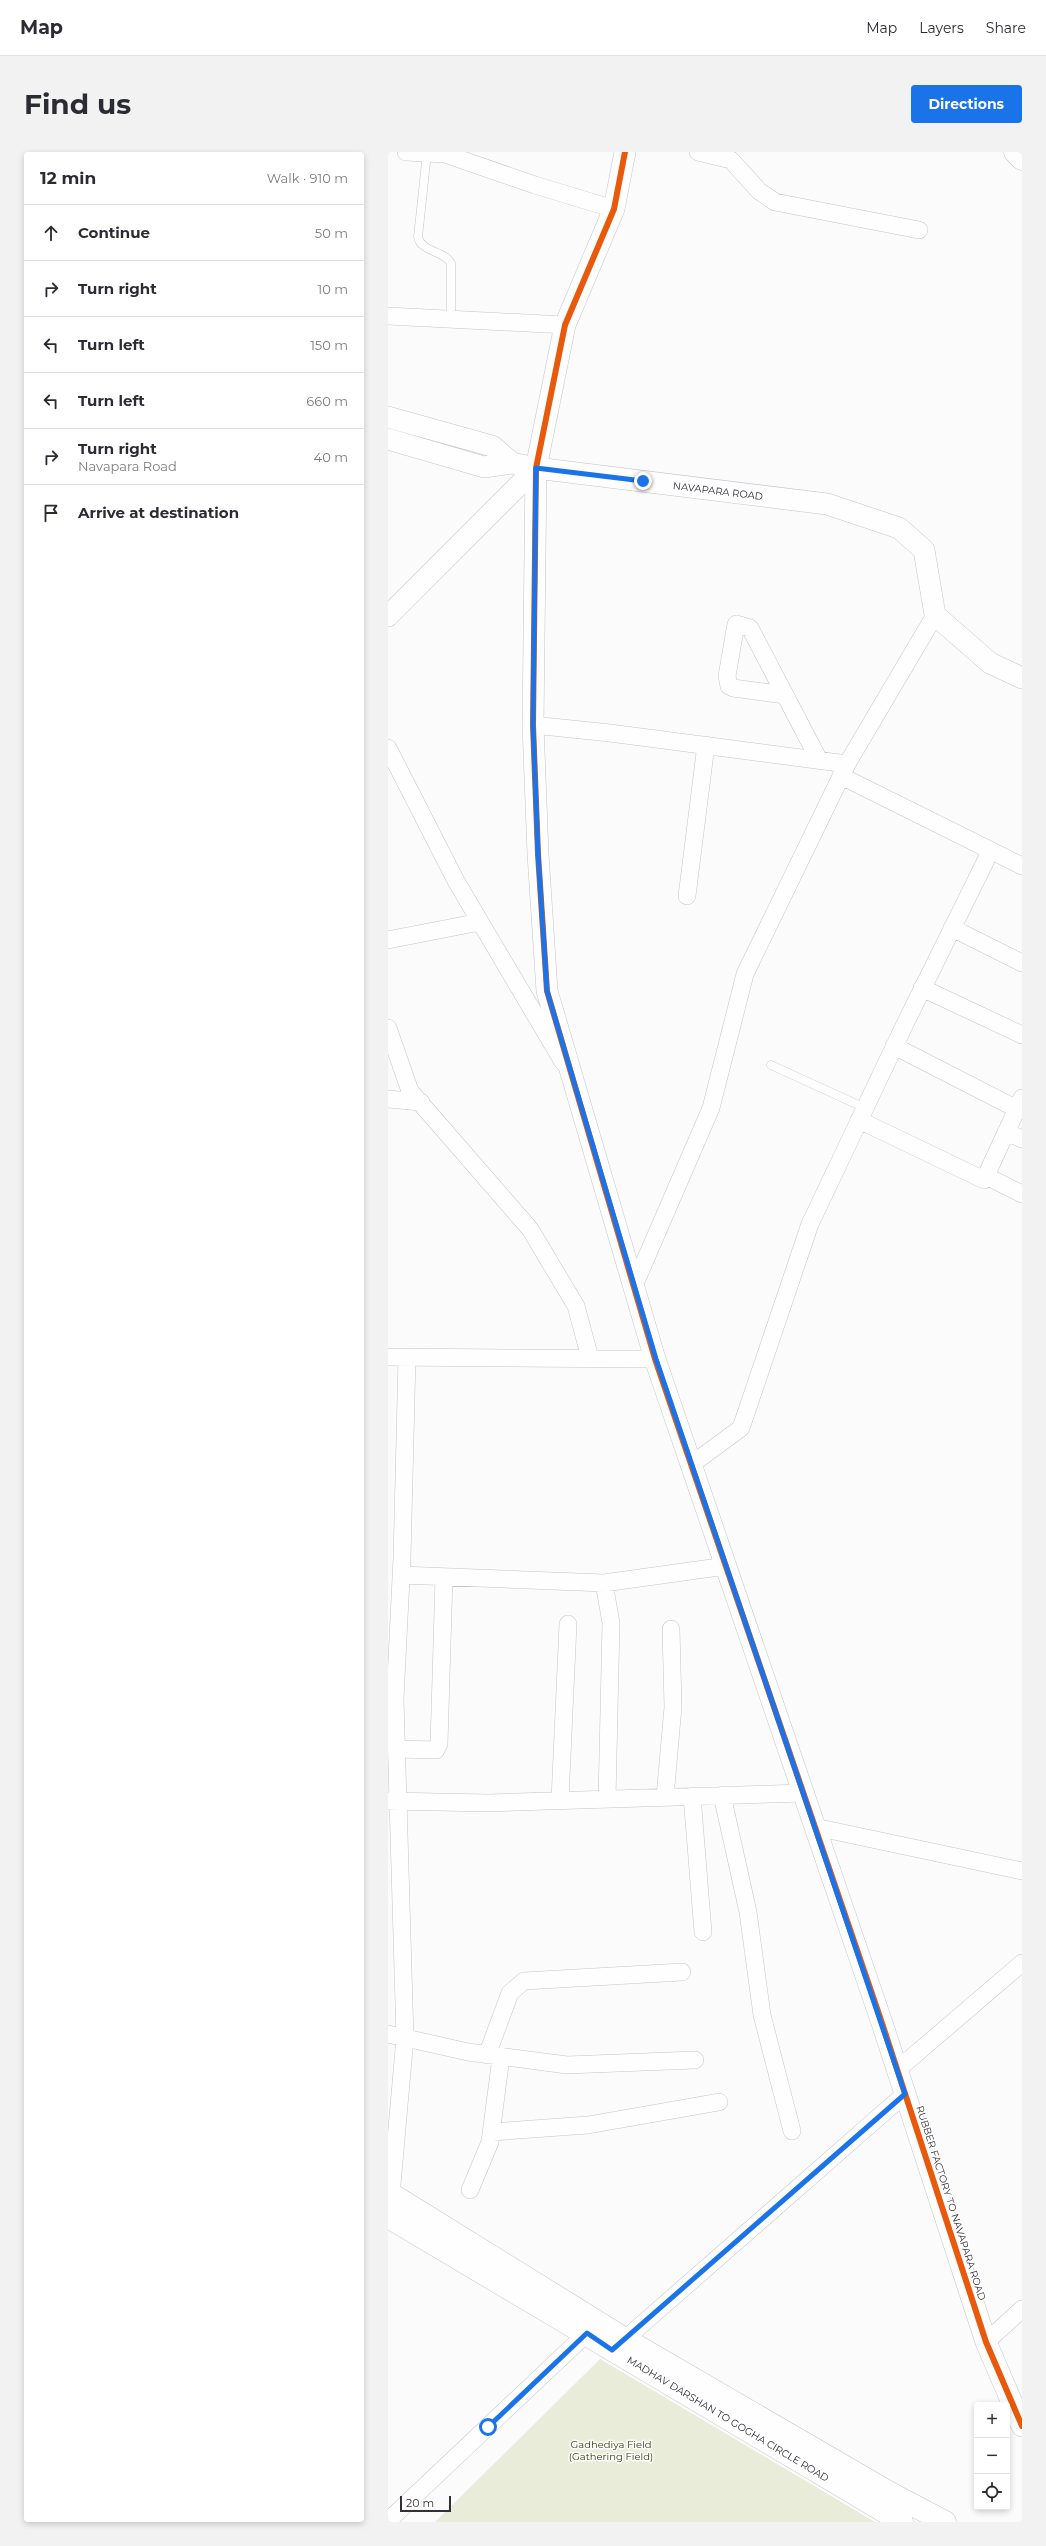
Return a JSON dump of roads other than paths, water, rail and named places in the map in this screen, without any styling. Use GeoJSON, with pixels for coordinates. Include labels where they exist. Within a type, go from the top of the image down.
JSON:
{"type":"FeatureCollection","features":[{"type":"Feature","properties":{"kind":"main road"},"geometry":{"type":"LineString","coordinates":[[1016,152],[1022,159]]}},
{"type":"Feature","properties":{"kind":"main road"},"geometry":{"type":"LineString","coordinates":[[390,2193],[619,2345],[945,2522]]}},
{"type":"Feature","properties":{"kind":"main road","name":"MADHAV DARSHAN TO GOGHA CIRCLE ROAD"},"geometry":{"type":"LineString","coordinates":[[389,2217],[587,2333],[619,2345],[902,2522]]}},
{"type":"Feature","properties":{"kind":"street"},"geometry":{"type":"LineString","coordinates":[[406,152],[445,154],[535,185],[614,209]]}},
{"type":"Feature","properties":{"kind":"street","name":"RUBBER FACTORY TO NAVAPARA ROAD"},"geometry":{"type":"LineString","coordinates":[[626,152],[614,209],[565,324],[536,468],[533,725],[538,854],[547,991],[656,1359],[897,2070],[986,2342],[1022,2426]]}},
{"type":"Feature","properties":{"kind":"street"},"geometry":{"type":"LineString","coordinates":[[698,152],[731,160],[759,191],[775,202],[919,230]]}},
{"type":"Feature","properties":{"kind":"street"},"geometry":{"type":"LineString","coordinates":[[388,316],[565,324]]}},
{"type":"Feature","properties":{"kind":"street"},"geometry":{"type":"LineString","coordinates":[[388,417],[492,446],[512,462]]}},
{"type":"Feature","properties":{"kind":"street"},"geometry":{"type":"LineString","coordinates":[[388,439],[484,467],[512,462]]}},
{"type":"Feature","properties":{"kind":"street","name":"NAVAPARA ROAD"},"geometry":{"type":"LineString","coordinates":[[512,462],[536,468],[827,504],[899,528],[924,550],[935,614]]}},
{"type":"Feature","properties":{"kind":"street"},"geometry":{"type":"LineString","coordinates":[[388,616],[536,468]]}},
{"type":"Feature","properties":{"kind":"street"},"geometry":{"type":"LineString","coordinates":[[634,1286],[711,1108],[745,974],[844,770],[935,614],[990,663],[1022,678]]}},
{"type":"Feature","properties":{"kind":"street"},"geometry":{"type":"LineString","coordinates":[[785,695],[819,760]]}},
{"type":"Feature","properties":{"kind":"street"},"geometry":{"type":"LineString","coordinates":[[533,725],[819,760],[844,770],[990,852],[1022,866]]}},
{"type":"Feature","properties":{"kind":"street"},"geometry":{"type":"LineString","coordinates":[[688,896],[706,745]]}},
{"type":"Feature","properties":{"kind":"street"},"geometry":{"type":"LineString","coordinates":[[388,748],[456,881],[573,1079]]}},
{"type":"Feature","properties":{"kind":"street"},"geometry":{"type":"LineString","coordinates":[[692,1464],[741,1428],[810,1224],[922,988],[990,852]]}},
{"type":"Feature","properties":{"kind":"street"},"geometry":{"type":"LineString","coordinates":[[388,940],[480,922]]}},
{"type":"Feature","properties":{"kind":"street"},"geometry":{"type":"LineString","coordinates":[[952,928],[1022,963]]}},
{"type":"Feature","properties":{"kind":"street"},"geometry":{"type":"LineString","coordinates":[[922,988],[1022,1035]]}},
{"type":"Feature","properties":{"kind":"street"},"geometry":{"type":"LineString","coordinates":[[388,1028],[391,1048],[410,1091],[530,1229],[576,1306],[590,1358]]}},
{"type":"Feature","properties":{"kind":"street"},"geometry":{"type":"LineString","coordinates":[[862,1114],[984,1180],[1019,1103],[894,1046]]}},
{"type":"Feature","properties":{"kind":"street"},"geometry":{"type":"LineString","coordinates":[[388,1099],[420,1102]]}},
{"type":"Feature","properties":{"kind":"street"},"geometry":{"type":"LineString","coordinates":[[1006,1132],[1022,1139]]}},
{"type":"Feature","properties":{"kind":"street"},"geometry":{"type":"LineString","coordinates":[[986,1176],[1022,1194]]}},
{"type":"Feature","properties":{"kind":"street"},"geometry":{"type":"LineString","coordinates":[[388,1358],[656,1359]]}},
{"type":"Feature","properties":{"kind":"street"},"geometry":{"type":"LineString","coordinates":[[389,2217],[405,2038],[395,1931],[393,1802],[396,1749],[393,1640],[396,1584],[396,1478],[407,1358]]}},
{"type":"Feature","properties":{"kind":"street"},"geometry":{"type":"LineString","coordinates":[[396,1584],[444,1577],[604,1583],[726,1566]]}},
{"type":"Feature","properties":{"kind":"street"},"geometry":{"type":"LineString","coordinates":[[396,1749],[436,1750],[439,1744],[444,1577]]}},
{"type":"Feature","properties":{"kind":"street"},"geometry":{"type":"LineString","coordinates":[[604,1583],[611,1623],[607,1799]]}},
{"type":"Feature","properties":{"kind":"street"},"geometry":{"type":"LineString","coordinates":[[560,1800],[568,1624]]}},
{"type":"Feature","properties":{"kind":"street"},"geometry":{"type":"LineString","coordinates":[[665,1797],[673,1707],[671,1629]]}},
{"type":"Feature","properties":{"kind":"street"},"geometry":{"type":"LineString","coordinates":[[393,1802],[607,1799],[804,1793]]}},
{"type":"Feature","properties":{"kind":"street"},"geometry":{"type":"LineString","coordinates":[[722,1795],[748,1912],[762,2015],[792,2131]]}},
{"type":"Feature","properties":{"kind":"street"},"geometry":{"type":"LineString","coordinates":[[692,1796],[703,1932]]}},
{"type":"Feature","properties":{"kind":"street"},"geometry":{"type":"LineString","coordinates":[[815,1827],[1022,1871]]}},
{"type":"Feature","properties":{"kind":"street"},"geometry":{"type":"LineString","coordinates":[[897,2070],[1022,1963]]}},
{"type":"Feature","properties":{"kind":"street"},"geometry":{"type":"LineString","coordinates":[[470,2190],[490,2142],[492,2132],[494,2056],[510,1993],[524,1981],[682,1972]]}},
{"type":"Feature","properties":{"kind":"street"},"geometry":{"type":"LineString","coordinates":[[388,2034],[494,2056],[568,2065],[695,2060]]}},
{"type":"Feature","properties":{"kind":"street"},"geometry":{"type":"LineString","coordinates":[[619,2345],[905,2094]]}},
{"type":"Feature","properties":{"kind":"street"},"geometry":{"type":"LineString","coordinates":[[492,2132],[588,2125],[719,2102]]}},
{"type":"Feature","properties":{"kind":"street"},"geometry":{"type":"LineString","coordinates":[[986,2342],[1022,2309]]}},
{"type":"Feature","properties":{"kind":"street"},"geometry":{"type":"LineString","coordinates":[[388,2521],[587,2333]]}},
{"type":"Feature","properties":{"kind":"lane"},"geometry":{"type":"LineString","coordinates":[[427,153],[418,236],[423,246],[444,256],[450,263],[452,319]]}},
{"type":"Feature","properties":{"kind":"lane"},"geometry":{"type":"LineString","coordinates":[[772,1065],[862,1114]]}},
{"type":"Feature","properties":{"kind":"park label","name":"Gadhediya Field (Gathering Field)"},"geometry":{"type":"Point","coordinates":[611,2450]}}]}
